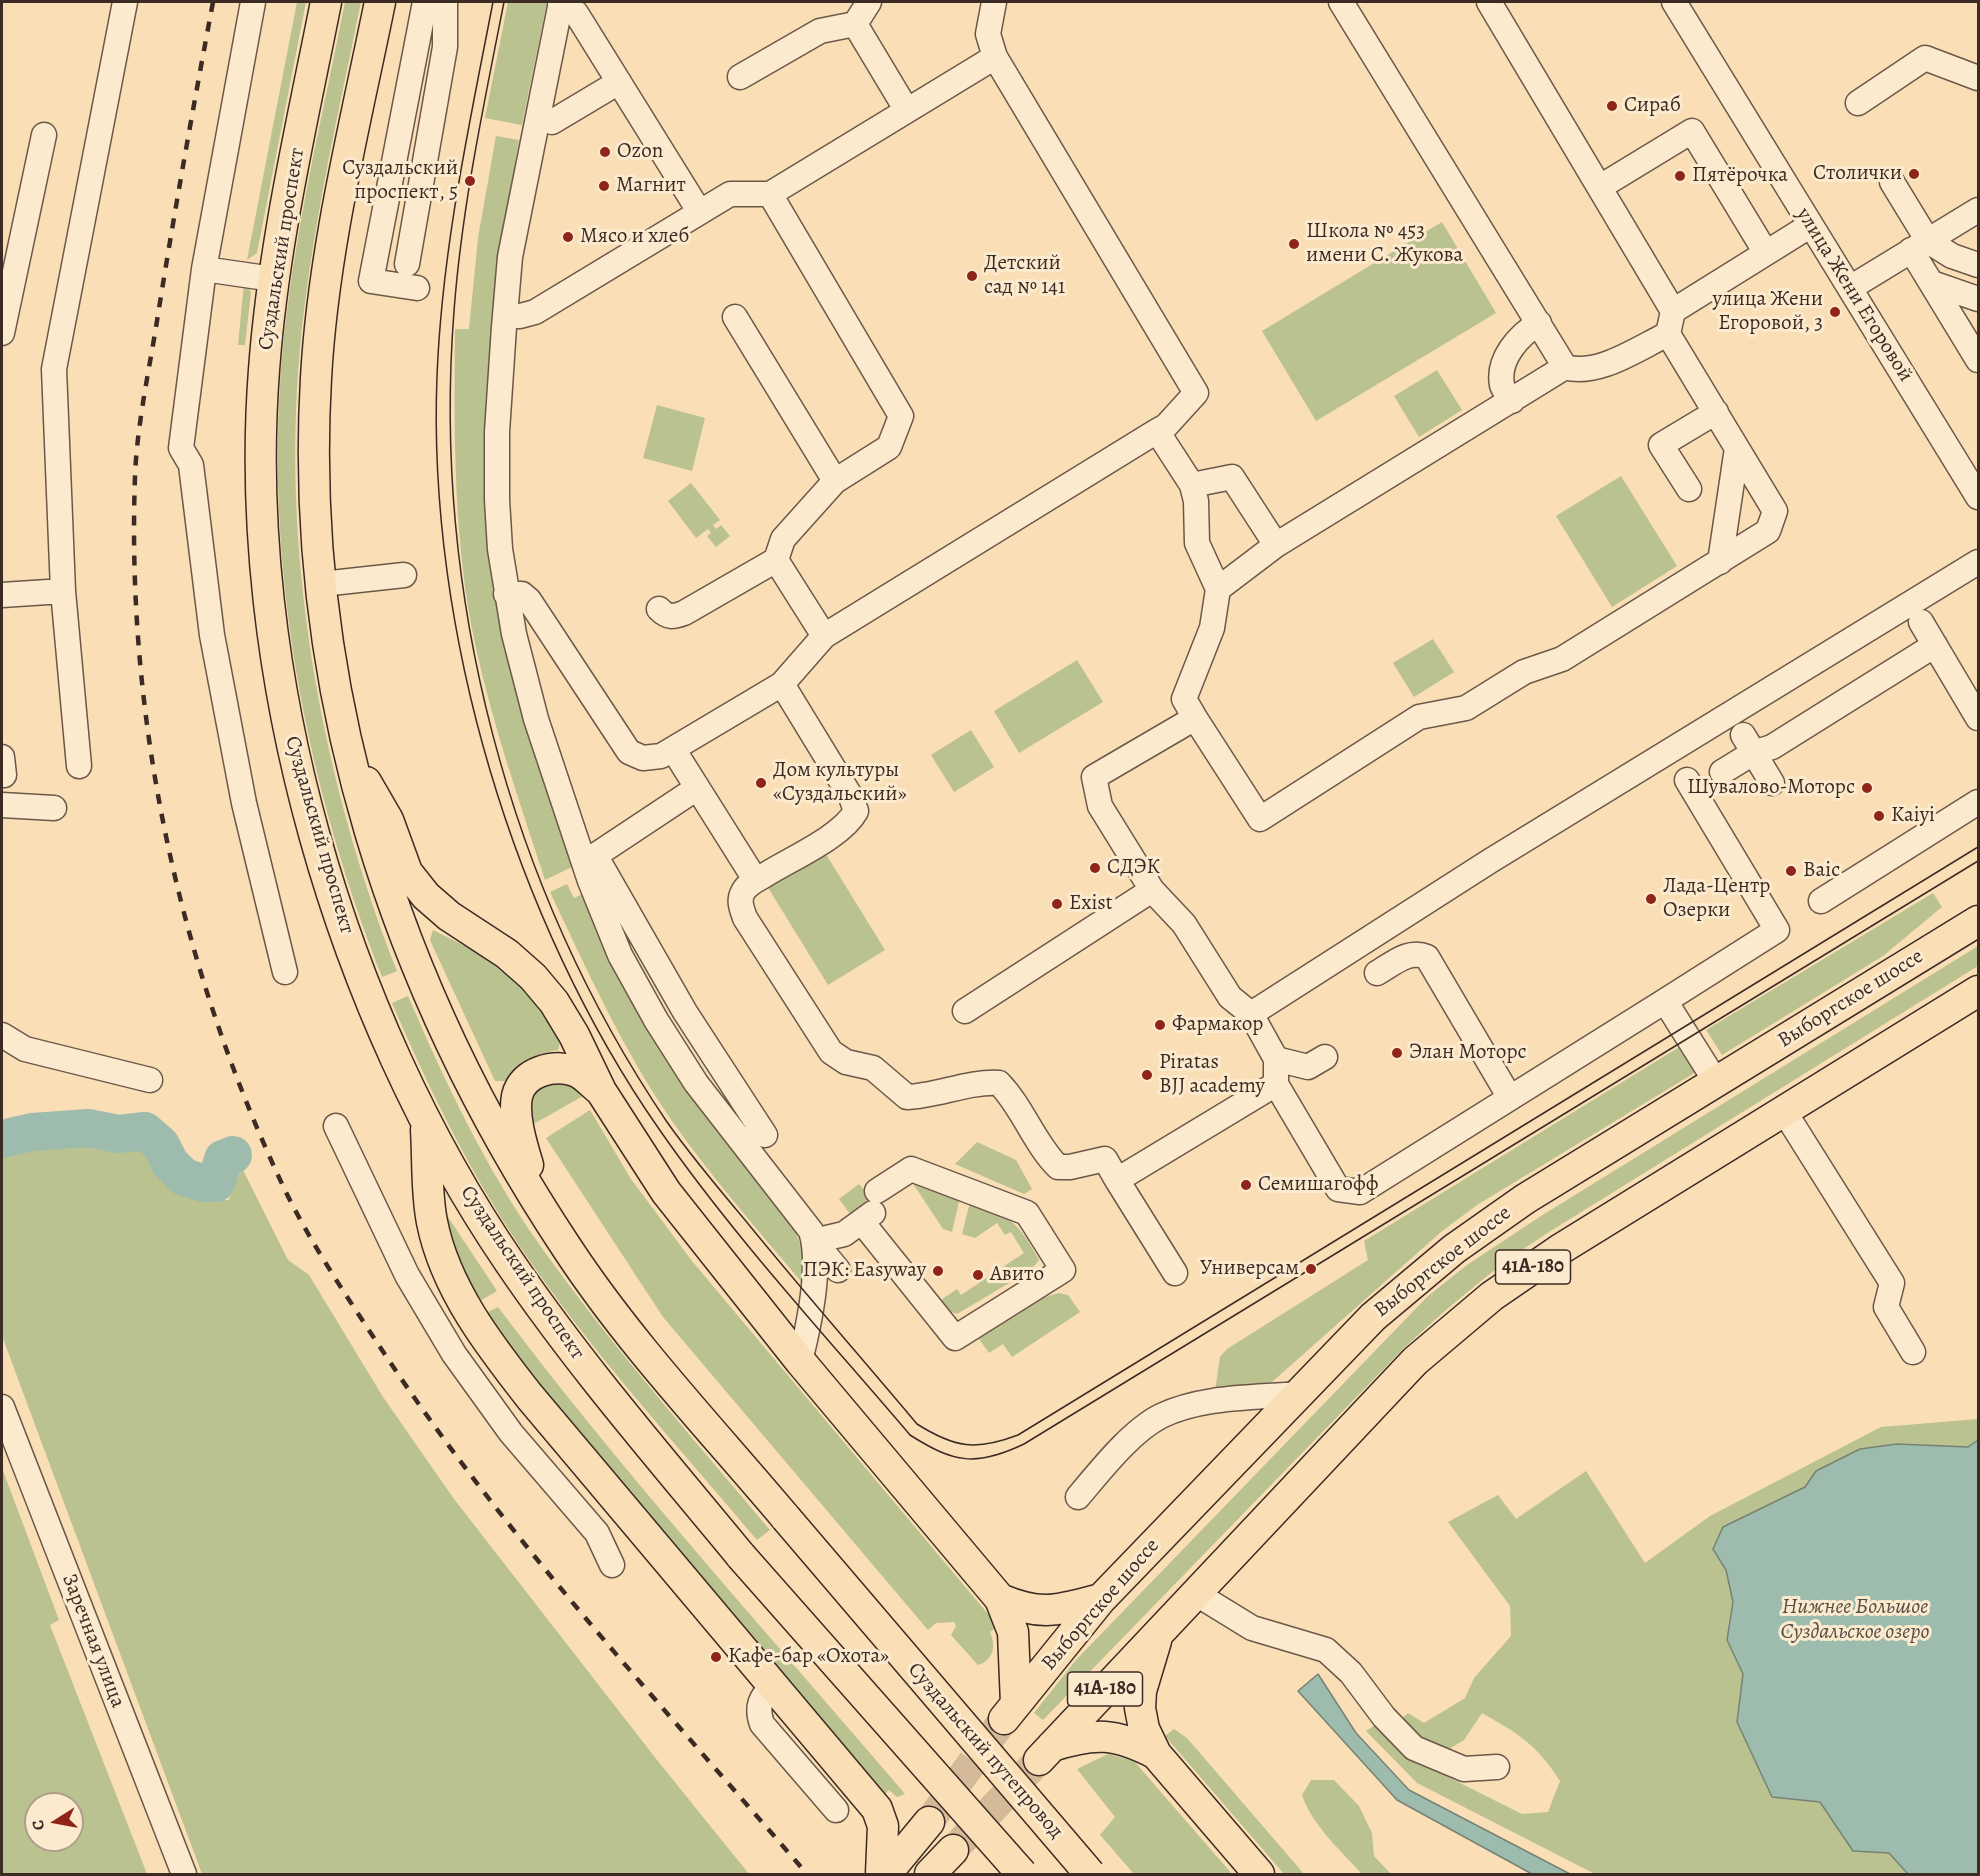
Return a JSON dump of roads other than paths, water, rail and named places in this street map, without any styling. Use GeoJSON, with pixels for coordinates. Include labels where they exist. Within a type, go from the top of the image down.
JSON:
{"type":"FeatureCollection","features":[{"type":"Feature","properties":{"kind":"main road","name":"Суздальский проспект"},"geometry":{"type":"LineString","coordinates":[[326,2],[273,279],[263,371],[260,445],[262,519],[271,613],[285,705],[301,782],[353,956],[425,1121],[468,1199],[550,1320],[597,1381],[741,1556],[1022,1875]]}},
{"type":"Feature","properties":{"kind":"main road"},"geometry":{"type":"LineString","coordinates":[[380,2],[322,315],[313,446],[315,512],[328,640],[346,748],[370,837],[403,937],[432,1002],[487,1113],[536,1196]]}},
{"type":"Feature","properties":{"kind":"main road"},"geometry":{"type":"LineString","coordinates":[[346,748],[388,820],[407,872],[426,896],[449,916],[507,954],[533,977],[554,1002],[601,1091],[666,1192],[800,1361],[1000,1599],[1023,1609],[1049,1611],[1101,1599]]}},
{"type":"Feature","properties":{"kind":"main road","name":"Выборгское шоссе"},"geometry":{"type":"LineString","coordinates":[[1000,1599],[1013,1632],[1010,1712],[1101,1599],[1373,1317],[1454,1249],[1525,1199],[1978,921]]}},
{"type":"Feature","properties":{"kind":"main road","name":"41А-180"},"geometry":{"type":"LineString","coordinates":[[1156,1754],[1130,1741],[1111,1736],[1076,1738],[1045,1753],[1415,1361],[1492,1296],[1559,1250],[1978,991]]}},
{"type":"Feature","properties":{"kind":"main road"},"geometry":{"type":"LineString","coordinates":[[536,1196],[522,1142],[517,1108],[517,1095],[523,1083],[534,1074],[549,1068],[562,1068],[578,1072],[601,1091]]}},
{"type":"Feature","properties":{"kind":"main road"},"geometry":{"type":"LineString","coordinates":[[425,1121],[432,1222],[446,1268],[468,1311],[498,1356],[625,1509],[712,1627],[774,1685],[877,1809],[883,1826],[881,1875]]}},
{"type":"Feature","properties":{"kind":"main road","name":"Суздальский путепровод"},"geometry":{"type":"LineString","coordinates":[[536,1196],[567,1248],[628,1329],[1090,1875]]}},
{"type":"Feature","properties":{"kind":"main road"},"geometry":{"type":"LineString","coordinates":[[1158,1632],[1141,1691],[1140,1708],[1144,1729],[1156,1754],[1259,1875]]}},
{"type":"Feature","properties":{"kind":"main road"},"geometry":{"type":"LineString","coordinates":[[886,1875],[929,1822]]}},
{"type":"Feature","properties":{"kind":"main road"},"geometry":{"type":"LineString","coordinates":[[930,1875],[953,1850]]}},
{"type":"Feature","properties":{"kind":"street"},"geometry":{"type":"LineString","coordinates":[[79,766],[63,591],[54,369],[125,2]]}},
{"type":"Feature","properties":{"kind":"street"},"geometry":{"type":"LineString","coordinates":[[253,2],[204,269],[181,448],[191,465],[212,635],[244,802],[285,972]]}},
{"type":"Feature","properties":{"kind":"street"},"geometry":{"type":"LineString","coordinates":[[417,288],[371,281],[425,2]]}},
{"type":"Feature","properties":{"kind":"street"},"geometry":{"type":"LineString","coordinates":[[407,264],[444,47],[443,2]]}},
{"type":"Feature","properties":{"kind":"street"},"geometry":{"type":"LineString","coordinates":[[740,77],[820,31],[855,24],[869,2]]}},
{"type":"Feature","properties":{"kind":"street"},"geometry":{"type":"LineString","coordinates":[[506,594],[522,594],[529,600],[628,752],[643,758],[661,756],[782,684],[824,636],[1166,426],[1196,393],[995,57],[988,34],[994,2]]}},
{"type":"Feature","properties":{"kind":"street"},"geometry":{"type":"LineString","coordinates":[[1341,2],[1565,366],[1577,370],[1601,366],[1668,334]]}},
{"type":"Feature","properties":{"kind":"street"},"geometry":{"type":"LineString","coordinates":[[1157,431],[1192,485],[1196,501],[1197,543],[1218,589],[1212,628],[1184,699],[1260,819],[1419,717],[1466,708],[1524,672],[1562,659],[1768,531],[1774,511],[1668,334],[1673,311],[1489,2]]}},
{"type":"Feature","properties":{"kind":"street","name":"улица Жени Егоровой"},"geometry":{"type":"LineString","coordinates":[[1674,2],[1978,496]]}},
{"type":"Feature","properties":{"kind":"street"},"geometry":{"type":"LineString","coordinates":[[699,211],[576,13],[560,3],[510,257],[497,432],[497,500],[506,594],[536,719],[589,859],[620,955],[656,1020],[696,1083],[811,1231],[814,1241],[812,1300],[800,1361]]}},
{"type":"Feature","properties":{"kind":"street"},"geometry":{"type":"LineString","coordinates":[[855,24],[906,109]]}},
{"type":"Feature","properties":{"kind":"street"},"geometry":{"type":"LineString","coordinates":[[505,315],[520,316],[535,312],[730,194],[770,194],[906,109],[995,57]]}},
{"type":"Feature","properties":{"kind":"street"},"geometry":{"type":"LineString","coordinates":[[1858,103],[1925,58],[1978,78]]}},
{"type":"Feature","properties":{"kind":"street"},"geometry":{"type":"LineString","coordinates":[[552,122],[619,82]]}},
{"type":"Feature","properties":{"kind":"street"},"geometry":{"type":"LineString","coordinates":[[1600,187],[1692,131],[1766,253]]}},
{"type":"Feature","properties":{"kind":"street"},"geometry":{"type":"LineString","coordinates":[[2,333],[44,135]]}},
{"type":"Feature","properties":{"kind":"street"},"geometry":{"type":"LineString","coordinates":[[1892,182],[1932,283],[1978,360]]}},
{"type":"Feature","properties":{"kind":"street"},"geometry":{"type":"LineString","coordinates":[[659,609],[666,616],[674,617],[684,613],[776,560],[783,540],[834,481],[889,447],[900,416],[770,194]]}},
{"type":"Feature","properties":{"kind":"street"},"geometry":{"type":"LineString","coordinates":[[1850,288],[1978,210]]}},
{"type":"Feature","properties":{"kind":"street"},"geometry":{"type":"LineString","coordinates":[[1673,311],[1811,225]]}},
{"type":"Feature","properties":{"kind":"street"},"geometry":{"type":"LineString","coordinates":[[1919,246],[1978,265]]}},
{"type":"Feature","properties":{"kind":"street"},"geometry":{"type":"LineString","coordinates":[[204,269],[273,279]]}},
{"type":"Feature","properties":{"kind":"street"},"geometry":{"type":"LineString","coordinates":[[1932,283],[1978,299]]}},
{"type":"Feature","properties":{"kind":"street"},"geometry":{"type":"LineString","coordinates":[[735,317],[834,481]]}},
{"type":"Feature","properties":{"kind":"street"},"geometry":{"type":"LineString","coordinates":[[1512,401],[1502,386],[1503,369],[1511,348],[1524,333],[1539,323]]}},
{"type":"Feature","properties":{"kind":"street"},"geometry":{"type":"LineString","coordinates":[[1218,589],[1275,545],[1512,401],[1565,366]]}},
{"type":"Feature","properties":{"kind":"street"},"geometry":{"type":"LineString","coordinates":[[1689,489],[1661,445],[1716,412]]}},
{"type":"Feature","properties":{"kind":"street"},"geometry":{"type":"LineString","coordinates":[[1720,562],[1737,448]]}},
{"type":"Feature","properties":{"kind":"street"},"geometry":{"type":"LineString","coordinates":[[1192,485],[1232,477],[1275,545]]}},
{"type":"Feature","properties":{"kind":"street"},"geometry":{"type":"LineString","coordinates":[[776,560],[824,636]]}},
{"type":"Feature","properties":{"kind":"street"},"geometry":{"type":"LineString","coordinates":[[1251,1014],[1490,861],[1978,562]]}},
{"type":"Feature","properties":{"kind":"street"},"geometry":{"type":"LineString","coordinates":[[322,584],[404,575]]}},
{"type":"Feature","properties":{"kind":"street"},"geometry":{"type":"LineString","coordinates":[[2,595],[63,591]]}},
{"type":"Feature","properties":{"kind":"street"},"geometry":{"type":"LineString","coordinates":[[1921,622],[1975,703]]}},
{"type":"Feature","properties":{"kind":"street"},"geometry":{"type":"LineString","coordinates":[[1748,744],[1772,747],[1935,645]]}},
{"type":"Feature","properties":{"kind":"street"},"geometry":{"type":"LineString","coordinates":[[782,684],[851,797],[856,811],[850,822],[755,881],[743,891],[740,904],[745,918],[831,1052],[846,1062],[873,1068],[907,1097],[924,1096],[983,1082],[999,1083],[1009,1094],[1048,1157],[1058,1167],[1070,1167],[1105,1159],[1175,1273]]}},
{"type":"Feature","properties":{"kind":"street"},"geometry":{"type":"LineString","coordinates":[[1195,718],[1094,777],[1100,806],[1152,890],[1184,924],[1230,997],[1251,1014],[1276,1059],[1276,1084],[1338,1189],[1360,1192],[1777,930],[1687,780]]}},
{"type":"Feature","properties":{"kind":"street"},"geometry":{"type":"LineString","coordinates":[[1722,772],[1748,744]]}},
{"type":"Feature","properties":{"kind":"street"},"geometry":{"type":"LineString","coordinates":[[1748,744],[1772,783]]}},
{"type":"Feature","properties":{"kind":"street"},"geometry":{"type":"LineString","coordinates":[[673,749],[750,873]]}},
{"type":"Feature","properties":{"kind":"street"},"geometry":{"type":"LineString","coordinates":[[589,859],[697,788]]}},
{"type":"Feature","properties":{"kind":"street"},"geometry":{"type":"LineString","coordinates":[[1821,901],[1978,802]]}},
{"type":"Feature","properties":{"kind":"street"},"geometry":{"type":"LineString","coordinates":[[2,805],[54,808]]}},
{"type":"Feature","properties":{"kind":"street"},"geometry":{"type":"LineString","coordinates":[[589,859],[765,1135]]}},
{"type":"Feature","properties":{"kind":"street"},"geometry":{"type":"LineString","coordinates":[[965,1011],[1152,890]]}},
{"type":"Feature","properties":{"kind":"street"},"geometry":{"type":"LineString","coordinates":[[1377,974],[1407,955],[1418,953],[1427,957],[1510,1098]]}},
{"type":"Feature","properties":{"kind":"street"},"geometry":{"type":"LineString","coordinates":[[1665,1000],[1716,1082]]}},
{"type":"Feature","properties":{"kind":"street"},"geometry":{"type":"LineString","coordinates":[[2,1035],[25,1049],[150,1080]]}},
{"type":"Feature","properties":{"kind":"street"},"geometry":{"type":"LineString","coordinates":[[1276,1059],[1308,1067],[1325,1057]]}},
{"type":"Feature","properties":{"kind":"street"},"geometry":{"type":"LineString","coordinates":[[1117,1180],[1276,1084]]}},
{"type":"Feature","properties":{"kind":"street"},"geometry":{"type":"LineString","coordinates":[[1785,1111],[1892,1283],[1886,1307],[1912,1352]]}},
{"type":"Feature","properties":{"kind":"street"},"geometry":{"type":"LineString","coordinates":[[336,1126],[407,1275],[454,1354],[511,1433],[597,1533],[612,1565]]}},
{"type":"Feature","properties":{"kind":"street"},"geometry":{"type":"LineString","coordinates":[[814,1241],[844,1234],[911,1169],[1027,1213],[1063,1270],[955,1338],[871,1208]]}},
{"type":"Feature","properties":{"kind":"street"},"geometry":{"type":"LineString","coordinates":[[814,1241],[838,1270]]}},
{"type":"Feature","properties":{"kind":"street"},"geometry":{"type":"LineString","coordinates":[[1078,1497],[1105,1465],[1159,1417],[1184,1407],[1208,1402],[1298,1394]]}},
{"type":"Feature","properties":{"kind":"street","name":"Заречная улица"},"geometry":{"type":"LineString","coordinates":[[2,1407],[184,1875]]}},
{"type":"Feature","properties":{"kind":"street"},"geometry":{"type":"LineString","coordinates":[[597,1533],[625,1509]]}},
{"type":"Feature","properties":{"kind":"street"},"geometry":{"type":"LineString","coordinates":[[1195,1593],[1252,1628],[1326,1650],[1351,1672],[1384,1717],[1414,1748],[1464,1769],[1497,1767]]}},
{"type":"Feature","properties":{"kind":"street"},"geometry":{"type":"LineString","coordinates":[[774,1685],[763,1694],[759,1703],[758,1714],[762,1724],[836,1810]]}},
{"type":"Feature","properties":{"kind":"water"},"geometry":{"type":"Polygon","coordinates":[[[232,1152],[235,1158],[225,1165],[224,1184],[214,1187],[203,1183],[206,1179],[213,1177],[219,1154],[232,1152]]]}},
{"type":"Feature","properties":{"kind":"water","name":"Нижнее Большое Суздальское озеро"},"geometry":{"type":"Polygon","coordinates":[[[1978,1440],[1978,1874],[1908,1874],[1889,1853],[1853,1851],[1820,1802],[1772,1797],[1737,1722],[1743,1674],[1727,1640],[1733,1602],[1726,1570],[1713,1549],[1723,1527],[1805,1487],[1816,1471],[1860,1449],[1897,1444],[1968,1447],[1978,1440]]]}},
{"type":"Feature","properties":{"kind":"water"},"geometry":{"type":"Polygon","coordinates":[[[1318,1674],[1356,1733],[1409,1790],[1570,1874],[1532,1874],[1397,1800],[1298,1691],[1318,1674]]]}},
{"type":"Feature","properties":{"kind":"waterway"},"geometry":{"type":"LineString","coordinates":[[2,1139],[32,1132],[88,1128],[118,1134],[145,1131],[161,1145],[170,1163],[184,1177],[203,1183],[216,1183],[223,1159],[233,1155]]}},
{"type":"Feature","properties":{"kind":"tunnel"},"geometry":{"type":"LineString","coordinates":[[929,1822],[1004,1719]]}},
{"type":"Feature","properties":{"kind":"tunnel"},"geometry":{"type":"LineString","coordinates":[[953,1850],[1039,1760]]}},
{"type":"Feature","properties":{"kind":"tram line"},"geometry":{"type":"LineString","coordinates":[[493,2],[466,141],[444,281],[437,376],[438,473],[447,572],[465,671],[490,770],[522,866],[562,959],[607,1047],[659,1129],[718,1208],[910,1435],[940,1451],[966,1459],[992,1456],[1024,1444],[1978,861]]}},
{"type":"Feature","properties":{"kind":"tram line"},"geometry":{"type":"LineString","coordinates":[[504,2],[474,155],[462,233],[454,311],[450,417],[456,524],[470,630],[493,734],[524,836],[564,936],[611,1031],[667,1122],[686,1147],[787,1271],[917,1424],[943,1438],[966,1445],[990,1443],[1018,1435],[1978,847]]}},
{"type":"Feature","properties":{"kind":"railway"},"geometry":{"type":"LineString","coordinates":[[213,2],[141,418],[135,476],[135,567],[140,658],[150,749],[167,839],[188,928],[215,1016],[246,1102],[293,1206],[341,1288],[428,1417],[531,1552],[640,1682],[807,1874]]}},
{"type":"Feature","properties":{"kind":"place","name":"Сираб"},"geometry":{"type":"Point","coordinates":[1612,106]}},
{"type":"Feature","properties":{"kind":"place","name":"Ozon"},"geometry":{"type":"Point","coordinates":[605,152]}},
{"type":"Feature","properties":{"kind":"place","name":"Столички"},"geometry":{"type":"Point","coordinates":[1914,174]}},
{"type":"Feature","properties":{"kind":"place","name":"Пятёрочка"},"geometry":{"type":"Point","coordinates":[1680,176]}},
{"type":"Feature","properties":{"kind":"place","name":"Суздальский проспект, 5"},"geometry":{"type":"Point","coordinates":[470,181]}},
{"type":"Feature","properties":{"kind":"place","name":"Магнит"},"geometry":{"type":"Point","coordinates":[604,186]}},
{"type":"Feature","properties":{"kind":"place","name":"Мясо и хлеб"},"geometry":{"type":"Point","coordinates":[568,237]}},
{"type":"Feature","properties":{"kind":"place","name":"Школа № 453 имени С. Жукова"},"geometry":{"type":"Point","coordinates":[1294,244]}},
{"type":"Feature","properties":{"kind":"place","name":"Детский сад № 141"},"geometry":{"type":"Point","coordinates":[972,276]}},
{"type":"Feature","properties":{"kind":"place","name":"улица Жени Егоровой, 3"},"geometry":{"type":"Point","coordinates":[1835,312]}},
{"type":"Feature","properties":{"kind":"place","name":"Дом культуры «Суздальский»"},"geometry":{"type":"Point","coordinates":[761,783]}},
{"type":"Feature","properties":{"kind":"place","name":"Шувалово-Моторс"},"geometry":{"type":"Point","coordinates":[1867,788]}},
{"type":"Feature","properties":{"kind":"place","name":"Kaiyi"},"geometry":{"type":"Point","coordinates":[1879,816]}},
{"type":"Feature","properties":{"kind":"place","name":"СДЭК"},"geometry":{"type":"Point","coordinates":[1095,868]}},
{"type":"Feature","properties":{"kind":"place","name":"Baic"},"geometry":{"type":"Point","coordinates":[1791,871]}},
{"type":"Feature","properties":{"kind":"place","name":"Лада-Центр Озерки"},"geometry":{"type":"Point","coordinates":[1651,899]}},
{"type":"Feature","properties":{"kind":"place","name":"Exist"},"geometry":{"type":"Point","coordinates":[1057,904]}},
{"type":"Feature","properties":{"kind":"place","name":"Фармакор"},"geometry":{"type":"Point","coordinates":[1160,1025]}},
{"type":"Feature","properties":{"kind":"place","name":"Элан Моторс"},"geometry":{"type":"Point","coordinates":[1397,1053]}},
{"type":"Feature","properties":{"kind":"place","name":"Piratas BJJ academy"},"geometry":{"type":"Point","coordinates":[1147,1075]}},
{"type":"Feature","properties":{"kind":"place","name":"Семишагофф"},"geometry":{"type":"Point","coordinates":[1246,1185]}},
{"type":"Feature","properties":{"kind":"place","name":"Универсам"},"geometry":{"type":"Point","coordinates":[1311,1269]}},
{"type":"Feature","properties":{"kind":"place","name":"ПЭК: Easyway"},"geometry":{"type":"Point","coordinates":[938,1271]}},
{"type":"Feature","properties":{"kind":"place","name":"Авито"},"geometry":{"type":"Point","coordinates":[978,1275]}},
{"type":"Feature","properties":{"kind":"place","name":"Кафе-бар «Охота»"},"geometry":{"type":"Point","coordinates":[716,1657]}}]}
